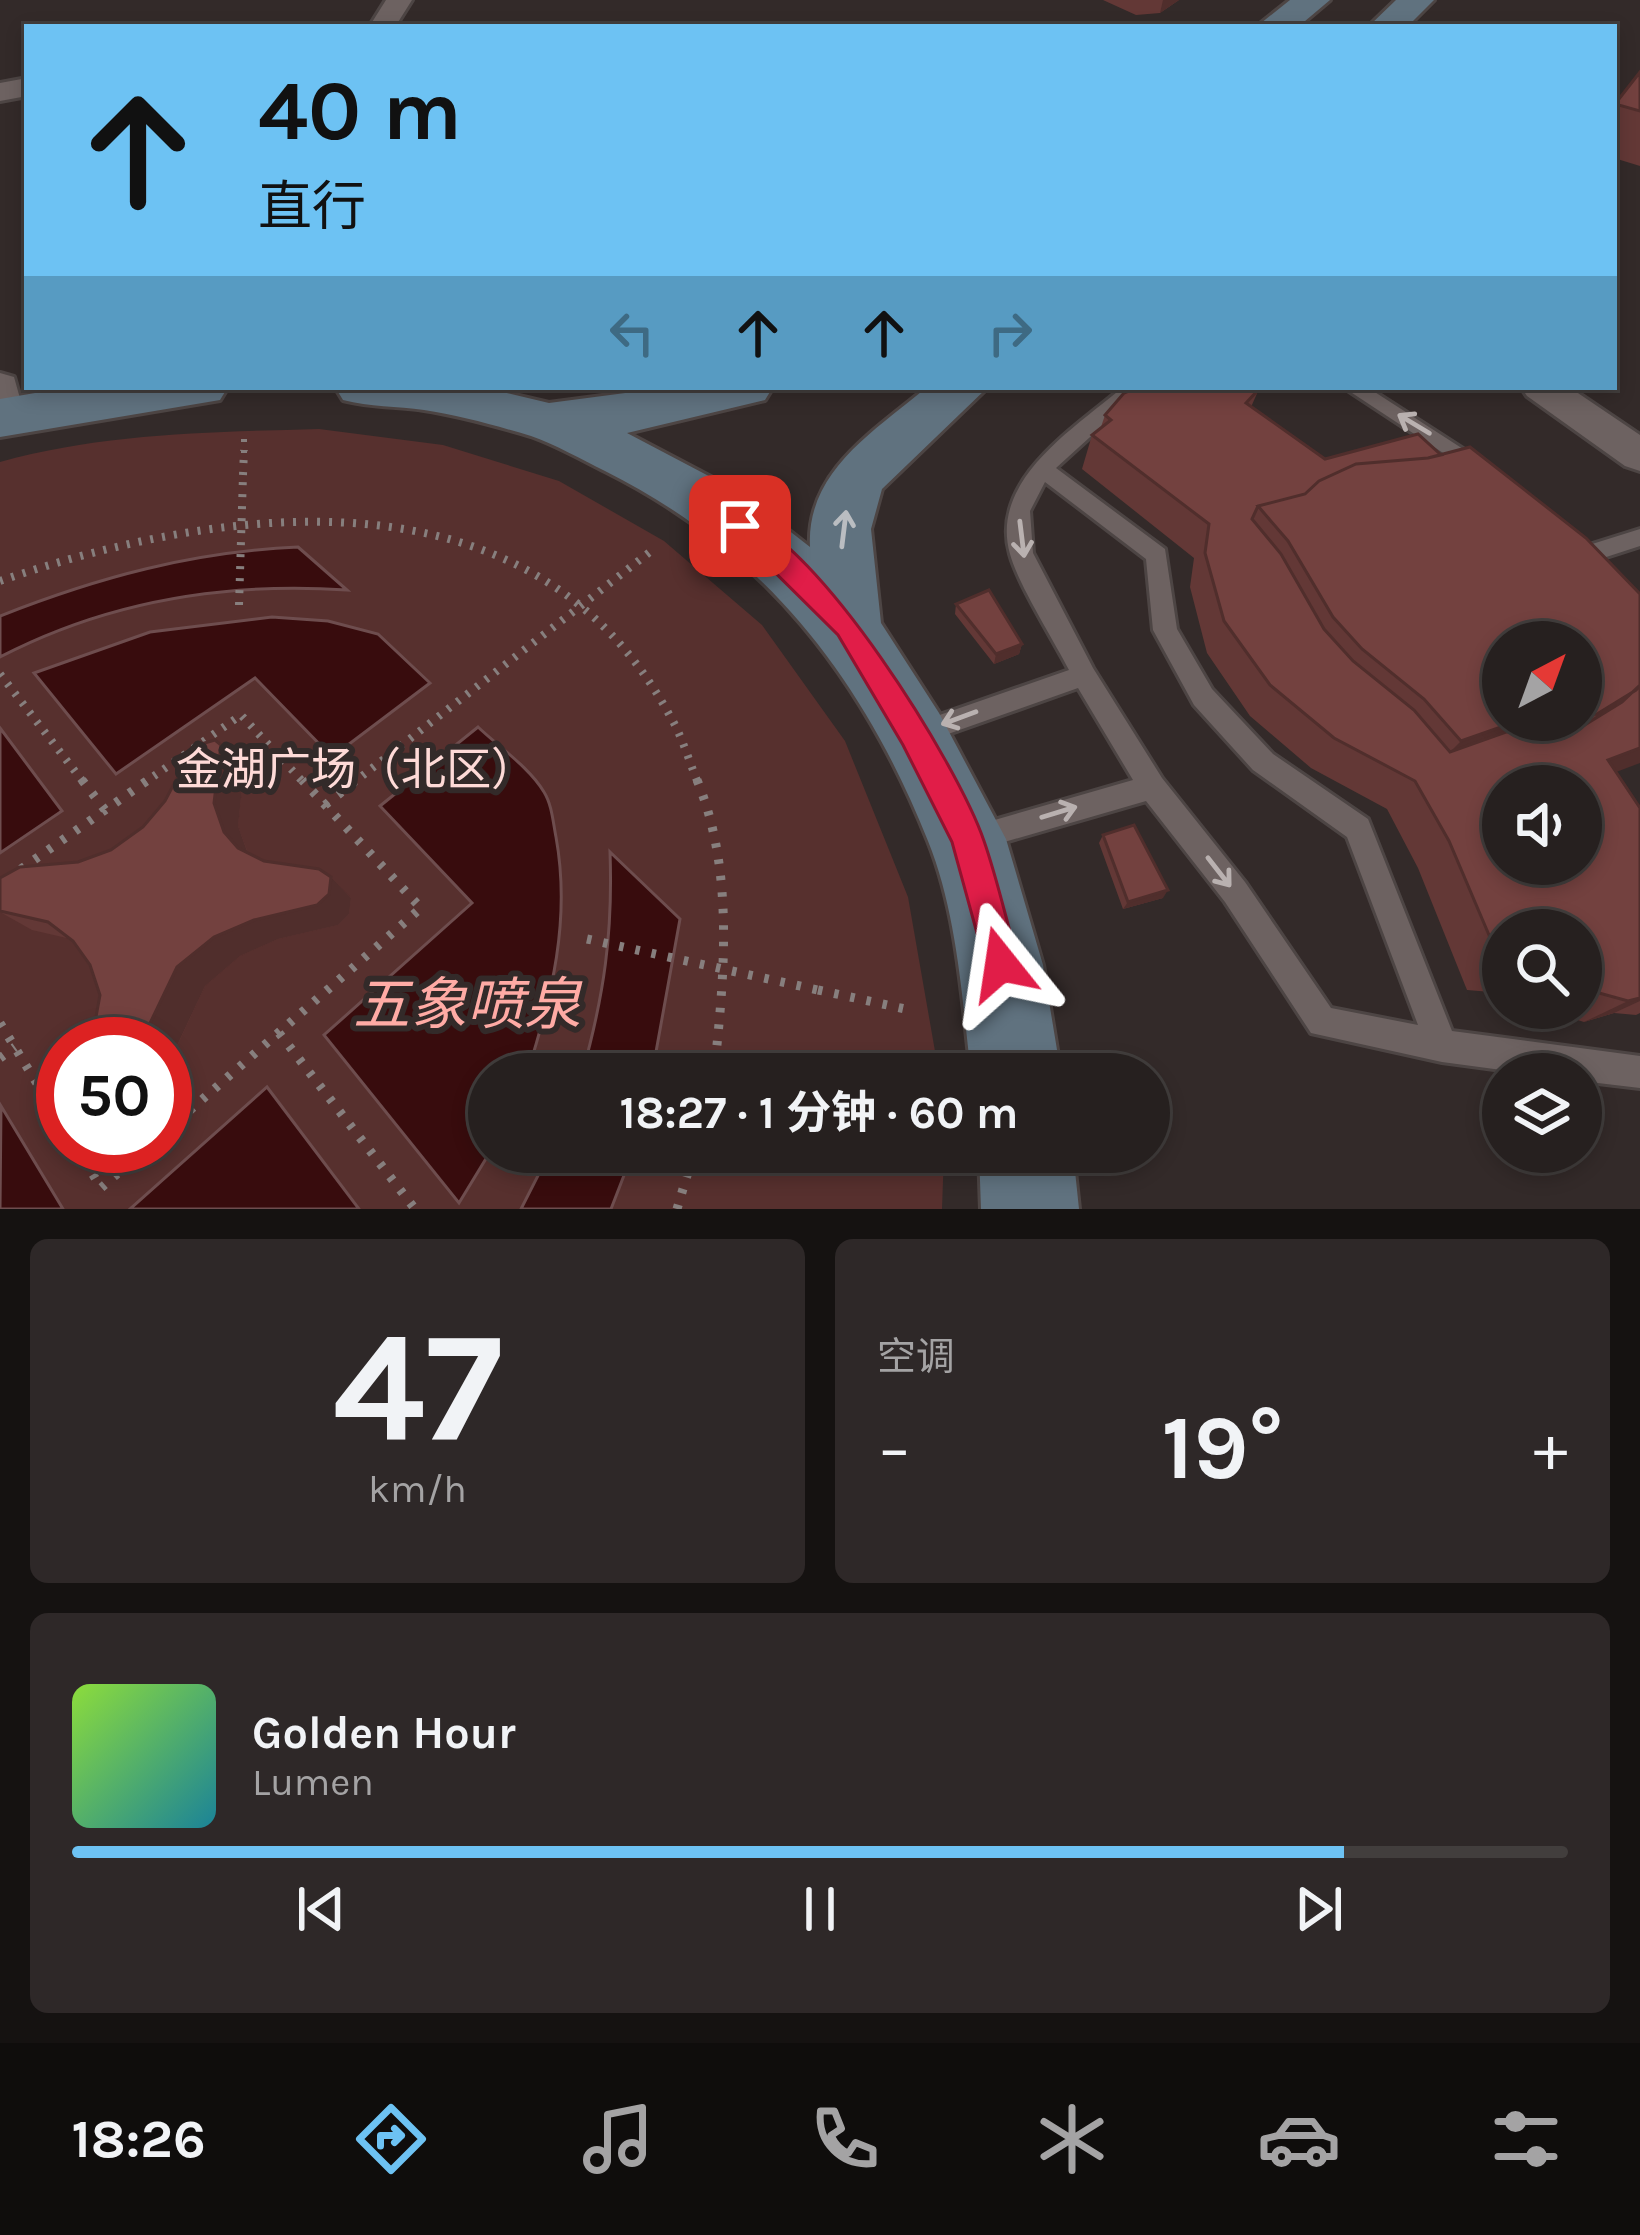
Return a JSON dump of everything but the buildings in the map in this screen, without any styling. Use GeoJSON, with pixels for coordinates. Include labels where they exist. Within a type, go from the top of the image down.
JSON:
{"type":"FeatureCollection","features":[{"type":"Feature","properties":{"kind":"main road"},"geometry":{"type":"LineString","coordinates":[[1278,24],[1313,0]]}},
{"type":"Feature","properties":{"kind":"main road"},"geometry":{"type":"LineString","coordinates":[[1389,24],[1417,0]]}},
{"type":"Feature","properties":{"kind":"main road"},"geometry":{"type":"LineString","coordinates":[[1,410],[156,390]]}},
{"type":"Feature","properties":{"kind":"main road"},"geometry":{"type":"LineString","coordinates":[[400,390],[549,422],[644,464],[712,504],[769,547],[848,628],[913,735],[968,839],[1001,964],[1013,1053]]}},
{"type":"Feature","properties":{"kind":"main road"},"geometry":{"type":"LineString","coordinates":[[549,422],[641,413],[734,390]]}},
{"type":"Feature","properties":{"kind":"main road"},"geometry":{"type":"LineString","coordinates":[[848,628],[840,529],[855,480],[958,390]]}},
{"type":"Feature","properties":{"kind":"main road"},"geometry":{"type":"LineString","coordinates":[[1027,1173],[1030,1209]]}},
{"type":"Feature","properties":{"kind":"street"},"geometry":{"type":"LineString","coordinates":[[1545,390],[1640,456]]}},
{"type":"Feature","properties":{"kind":"lane"},"geometry":{"type":"LineString","coordinates":[[1132,390],[1042,467],[1019,511],[1021,553],[1084,675],[1152,787],[1234,892],[1322,1022],[1442,1046],[1640,1072]]}},
{"type":"Feature","properties":{"kind":"lane"},"geometry":{"type":"LineString","coordinates":[[1358,390],[1505,485]]}},
{"type":"Feature","properties":{"kind":"lane"},"geometry":{"type":"LineString","coordinates":[[1042,467],[1157,554],[1165,630],[1203,697],[1263,762],[1358,828],[1442,1046]]}},
{"type":"Feature","properties":{"kind":"lane"},"geometry":{"type":"LineString","coordinates":[[1595,551],[1640,537]]}},
{"type":"Feature","properties":{"kind":"lane"},"geometry":{"type":"LineString","coordinates":[[913,735],[1084,675]]}},
{"type":"Feature","properties":{"kind":"lane"},"geometry":{"type":"LineString","coordinates":[[968,839],[1152,787]]}},
{"type":"Feature","properties":{"kind":"path"},"geometry":{"type":"LineString","coordinates":[[239,605],[244,438]]}},
{"type":"Feature","properties":{"kind":"path"},"geometry":{"type":"LineString","coordinates":[[0,581],[150,536],[256,520],[316,519],[374,523],[481,550],[530,573],[615,638],[651,681],[682,733],[704,791],[720,858],[727,934],[717,1053]]}},
{"type":"Feature","properties":{"kind":"path"},"geometry":{"type":"LineString","coordinates":[[325,805],[655,548]]}},
{"type":"Feature","properties":{"kind":"path"},"geometry":{"type":"LineString","coordinates":[[0,674],[105,810]]}},
{"type":"Feature","properties":{"kind":"path"},"geometry":{"type":"LineString","coordinates":[[17,871],[242,715],[422,908],[192,1109]]}},
{"type":"Feature","properties":{"kind":"path"},"geometry":{"type":"LineString","coordinates":[[587,939],[910,1010]]}},
{"type":"Feature","properties":{"kind":"path"},"geometry":{"type":"LineString","coordinates":[[0,1023],[36,1082]]}},
{"type":"Feature","properties":{"kind":"path"},"geometry":{"type":"LineString","coordinates":[[279,1033],[415,1209]]}},
{"type":"Feature","properties":{"kind":"path"},"geometry":{"type":"LineString","coordinates":[[0,1058],[15,1047]]}},
{"type":"Feature","properties":{"kind":"path"},"geometry":{"type":"LineString","coordinates":[[92,1173],[101,1188],[118,1173]]}},
{"type":"Feature","properties":{"kind":"path"},"geometry":{"type":"LineString","coordinates":[[677,1209],[688,1173]]}},
{"type":"Feature","properties":{"kind":"green space","name":"金湖广场（北区）"},"geometry":{"type":"Polygon","coordinates":[[[319,429],[443,445],[559,481],[664,541],[762,625],[845,741],[908,897],[935,1053],[468,1053],[468,1173],[943,1173],[942,1209],[0,1209],[0,462],[79,445],[198,433],[319,429]]]}},
{"type":"Feature","properties":{"kind":"water"},"geometry":{"type":"Polygon","coordinates":[[[298,547],[347,590],[257,589],[169,600],[83,622],[0,657],[0,616],[37,602],[183,561],[298,547]]]}},
{"type":"Feature","properties":{"kind":"water"},"geometry":{"type":"Polygon","coordinates":[[[272,617],[328,621],[378,634],[430,683],[332,757],[255,678],[116,774],[34,673],[150,632],[272,617]]]}},
{"type":"Feature","properties":{"kind":"water","name":"五象喷泉"},"geometry":{"type":"Polygon","coordinates":[[[478,727],[538,783],[552,814],[561,898],[551,986],[533,1053],[468,1053],[468,1173],[477,1173],[459,1203],[324,1035],[472,903],[380,806],[478,727]]]}},
{"type":"Feature","properties":{"kind":"water"},"geometry":{"type":"Polygon","coordinates":[[[0,728],[62,811],[0,853],[0,728]]]}},
{"type":"Feature","properties":{"kind":"water","name":"五象喷泉"},"geometry":{"type":"Polygon","coordinates":[[[610,852],[680,919],[656,1053],[587,1053],[610,910],[610,852]]]}},
{"type":"Feature","properties":{"kind":"water","name":"五象喷泉"},"geometry":{"type":"Polygon","coordinates":[[[267,1087],[359,1209],[130,1209],[170,1173],[192,1173],[192,1154],[267,1087]]]}},
{"type":"Feature","properties":{"kind":"water"},"geometry":{"type":"Polygon","coordinates":[[[1,1106],[36,1164],[36,1173],[41,1173],[63,1209],[0,1209],[1,1106]]]}},
{"type":"Feature","properties":{"kind":"water","name":"五象喷泉"},"geometry":{"type":"Polygon","coordinates":[[[539,1173],[625,1173],[611,1209],[521,1209],[539,1173]]]}},
{"type":"Feature","properties":{"kind":"route"},"geometry":{"type":"LineString","coordinates":[[740,526],[769,547],[848,628],[913,735],[968,839],[1001,964]]}}]}
